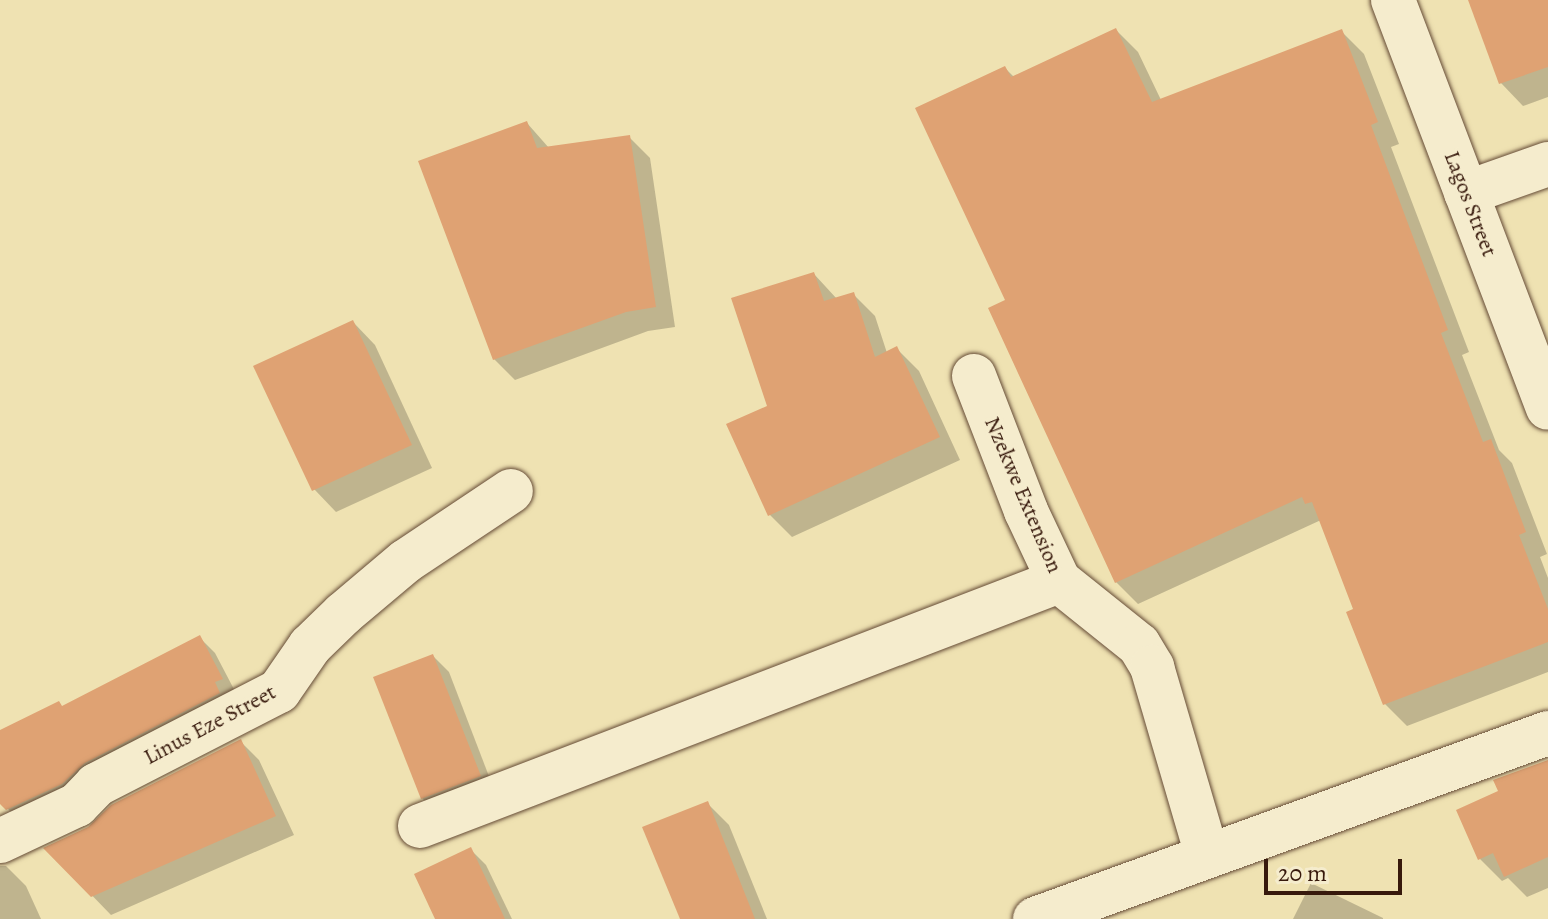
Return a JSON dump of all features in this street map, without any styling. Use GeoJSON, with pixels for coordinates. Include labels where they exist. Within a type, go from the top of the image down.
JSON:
{"type":"FeatureCollection","features":[{"type":"Feature","properties":{"kind":"street","name":"Lagos Street"},"geometry":{"type":"LineString","coordinates":[[1393,0],[1548,408]]}},
{"type":"Feature","properties":{"kind":"street"},"geometry":{"type":"LineString","coordinates":[[1466,193],[1548,164]]}},
{"type":"Feature","properties":{"kind":"street","name":"Nzekwe Extension"},"geometry":{"type":"LineString","coordinates":[[974,376],[1026,511],[1059,581],[1131,638],[1152,667],[1207,855]]}},
{"type":"Feature","properties":{"kind":"street","name":"Linus Eze Street"},"geometry":{"type":"LineString","coordinates":[[0,841],[77,805],[96,785],[279,691],[310,646],[343,614],[406,561],[511,491]]}},
{"type":"Feature","properties":{"kind":"street"},"geometry":{"type":"LineString","coordinates":[[420,826],[1059,581]]}},
{"type":"Feature","properties":{"kind":"street"},"geometry":{"type":"LineString","coordinates":[[1035,919],[1548,733]]}},
{"type":"Feature","properties":{"kind":"building"},"geometry":{"type":"Polygon","coordinates":[[[1468,0],[1548,0],[1548,67],[1499,84],[1468,0]]]}},
{"type":"Feature","properties":{"kind":"building"},"geometry":{"type":"Polygon","coordinates":[[[1116,28],[1152,102],[1342,29],[1378,122],[1371,125],[1448,330],[1441,333],[1483,442],[1491,439],[1526,532],[1519,535],[1548,609],[1548,642],[1383,705],[1346,612],[1353,609],[1312,502],[1305,504],[1302,497],[1115,583],[988,308],[1005,300],[915,108],[1005,66],[1011,77],[1116,28]]]}},
{"type":"Feature","properties":{"kind":"building"},"geometry":{"type":"Polygon","coordinates":[[[527,121],[537,148],[630,135],[656,307],[626,312],[493,360],[418,161],[527,121]]]}},
{"type":"Feature","properties":{"kind":"building"},"geometry":{"type":"Polygon","coordinates":[[[814,272],[824,301],[854,292],[875,357],[897,346],[940,437],[768,516],[726,424],[767,406],[731,298],[814,272]]]}},
{"type":"Feature","properties":{"kind":"building"},"geometry":{"type":"Polygon","coordinates":[[[353,320],[412,445],[312,491],[253,366],[353,320]]]}},
{"type":"Feature","properties":{"kind":"building"},"geometry":{"type":"Polygon","coordinates":[[[200,635],[223,679],[215,682],[220,693],[85,763],[62,784],[6,810],[0,804],[0,730],[59,701],[62,706],[200,635]]]}},
{"type":"Feature","properties":{"kind":"building"},"geometry":{"type":"Polygon","coordinates":[[[433,654],[481,776],[421,799],[373,677],[433,654]]]}},
{"type":"Feature","properties":{"kind":"building"},"geometry":{"type":"Polygon","coordinates":[[[241,739],[276,816],[91,897],[43,848],[88,827],[111,805],[241,739]]]}},
{"type":"Feature","properties":{"kind":"building"},"geometry":{"type":"Polygon","coordinates":[[[1548,760],[1548,857],[1504,877],[1493,853],[1478,860],[1456,810],[1498,791],[1493,780],[1548,760]]]}},
{"type":"Feature","properties":{"kind":"building"},"geometry":{"type":"Polygon","coordinates":[[[708,801],[755,919],[680,919],[642,827],[708,801]]]}},
{"type":"Feature","properties":{"kind":"building"},"geometry":{"type":"Polygon","coordinates":[[[471,847],[505,919],[435,919],[414,874],[471,847]]]}}]}
